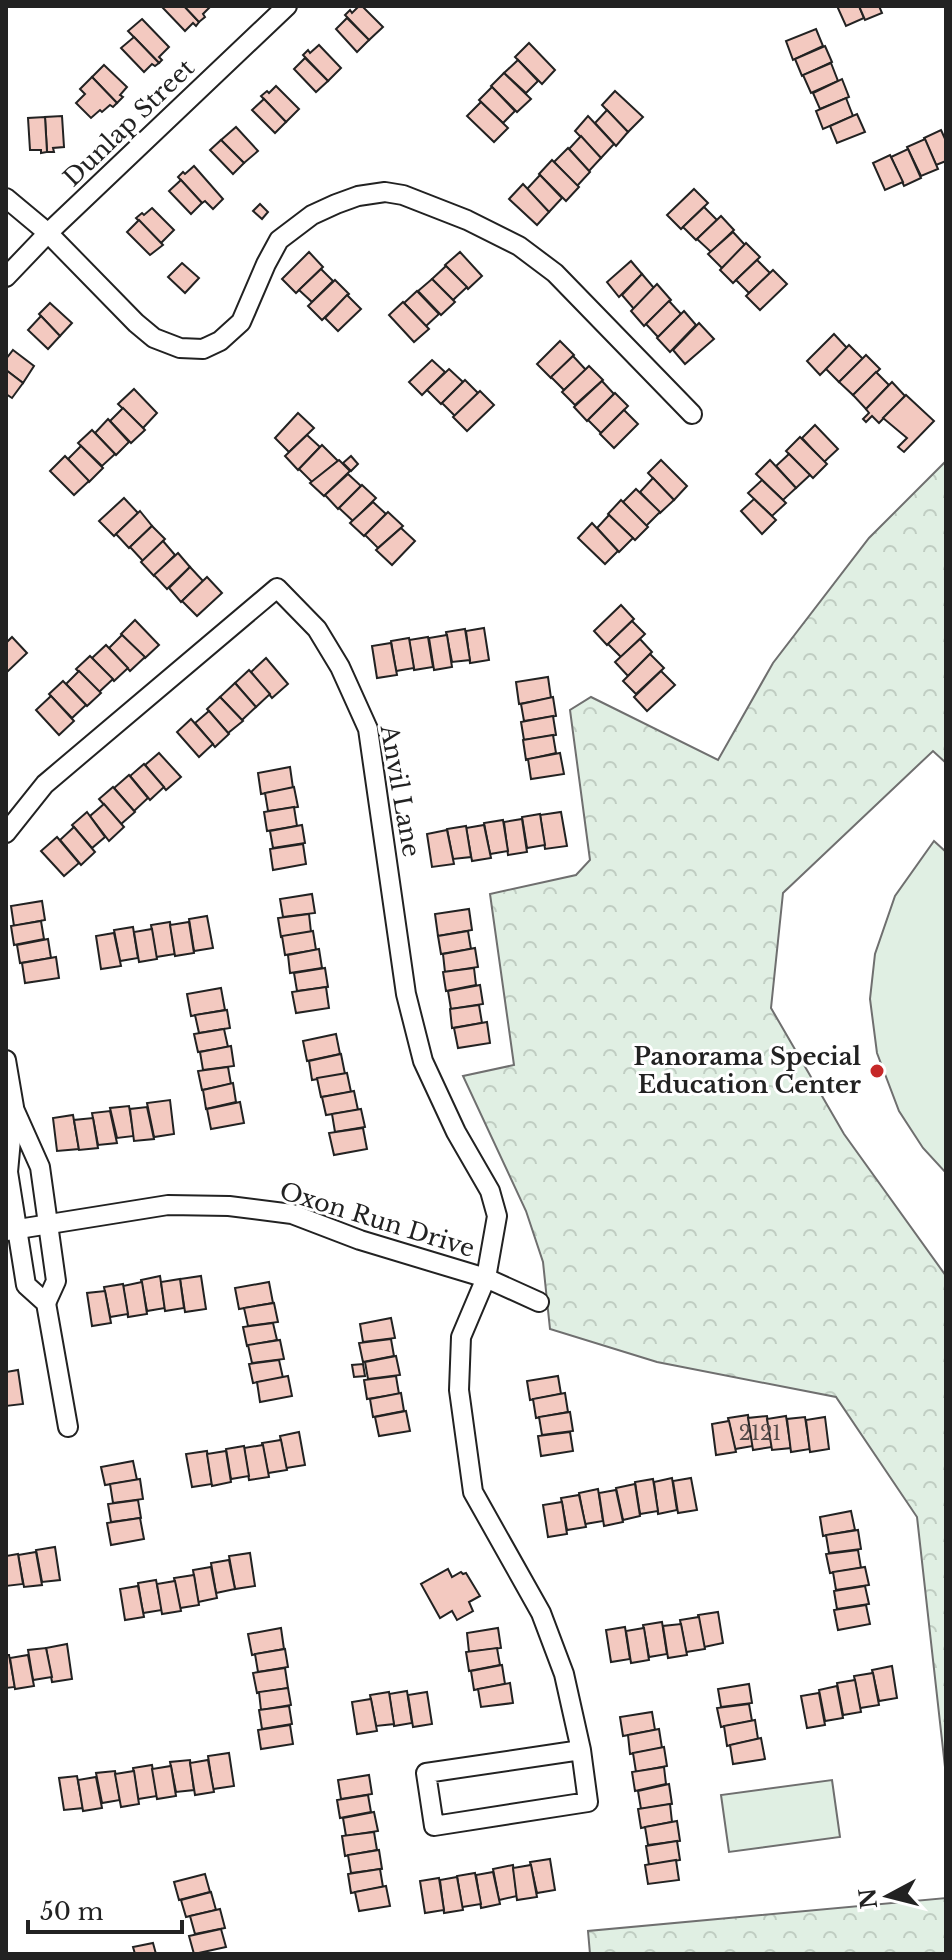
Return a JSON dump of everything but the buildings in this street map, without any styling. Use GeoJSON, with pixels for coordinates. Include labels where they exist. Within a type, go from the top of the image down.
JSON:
{"type":"FeatureCollection","features":[{"type":"Feature","properties":{"kind":"street","name":"Dunlap Street"},"geometry":{"type":"LineString","coordinates":[[6,277],[48,233],[287,6]]}},
{"type":"Feature","properties":{"kind":"street"},"geometry":{"type":"LineString","coordinates":[[6,198],[48,233],[154,338],[180,348],[203,349],[220,341],[241,322],[279,240],[312,215],[358,196],[385,192],[403,195],[467,220],[519,246],[555,273],[692,414]]}},
{"type":"Feature","properties":{"kind":"street","name":"Anvil Lane"},"geometry":{"type":"LineString","coordinates":[[6,833],[45,784],[277,588],[317,629],[340,667],[368,729],[406,994],[423,1061],[456,1132],[490,1191],[497,1216],[486,1278]]}},
{"type":"Feature","properties":{"kind":"street"},"geometry":{"type":"LineString","coordinates":[[6,1060],[14,1107],[40,1167],[56,1281],[46,1303],[68,1427]]}},
{"type":"Feature","properties":{"kind":"street"},"geometry":{"type":"LineString","coordinates":[[14,1107],[8,1172],[12,1230],[26,1285],[46,1303]]}},
{"type":"Feature","properties":{"kind":"street","name":"Oxon Run Drive"},"geometry":{"type":"LineString","coordinates":[[12,1230],[168,1205],[229,1206],[292,1214],[360,1240],[486,1278],[539,1302]]}},
{"type":"Feature","properties":{"kind":"street"},"geometry":{"type":"LineString","coordinates":[[486,1278],[461,1337],[459,1390],[473,1492],[541,1613],[564,1674],[581,1750],[588,1802],[434,1826],[426,1773],[581,1750]]}},
{"type":"Feature","properties":{"kind":"green space"},"geometry":{"type":"Polygon","coordinates":[[[946,461],[946,763],[933,751],[783,893],[771,1008],[844,1134],[946,1276],[946,1776],[917,1517],[836,1397],[657,1362],[550,1329],[543,1262],[526,1211],[463,1076],[514,1065],[490,894],[576,875],[590,860],[570,710],[591,697],[718,760],[773,663],[869,538],[946,461]]]}},
{"type":"Feature","properties":{"kind":"green space"},"geometry":{"type":"Polygon","coordinates":[[[934,841],[946,852],[946,1173],[923,1148],[899,1111],[877,1053],[870,999],[875,954],[895,896],[934,841]]]}},
{"type":"Feature","properties":{"kind":"green space"},"geometry":{"type":"Polygon","coordinates":[[[832,1780],[840,1837],[729,1852],[721,1795],[832,1780]]]}},
{"type":"Feature","properties":{"kind":"green space"},"geometry":{"type":"Polygon","coordinates":[[[946,1898],[946,1954],[590,1954],[588,1931],[946,1898]]]}},
{"type":"Feature","properties":{"kind":"place","name":"Panorama Special Education Center"},"geometry":{"type":"Point","coordinates":[877,1071]}}]}
